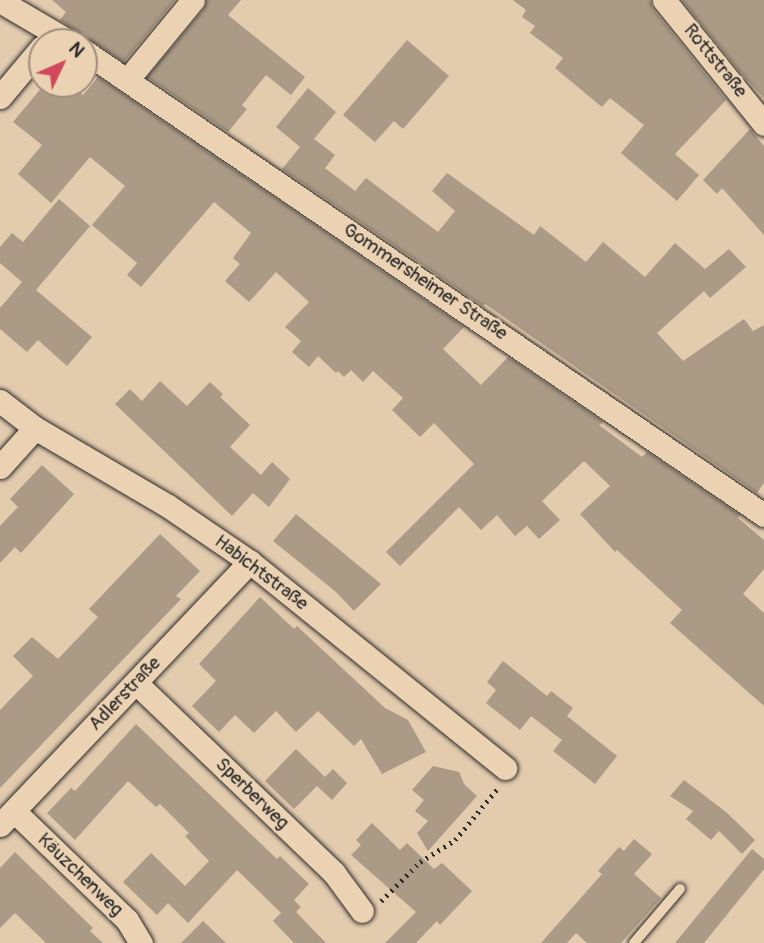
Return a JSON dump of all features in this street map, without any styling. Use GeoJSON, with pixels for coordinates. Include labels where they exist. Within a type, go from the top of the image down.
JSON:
{"type":"FeatureCollection","features":[{"type":"Feature","properties":{"kind":"street"},"geometry":{"type":"LineString","coordinates":[[128,79],[193,0]]}},
{"type":"Feature","properties":{"kind":"street","name":"Rottstraße"},"geometry":{"type":"LineString","coordinates":[[664,0],[764,124]]}},
{"type":"Feature","properties":{"kind":"street"},"geometry":{"type":"LineString","coordinates":[[0,1],[36,28]]}},
{"type":"Feature","properties":{"kind":"street","name":"Gommersheimer Straße"},"geometry":{"type":"LineString","coordinates":[[98,60],[764,515]]}},
{"type":"Feature","properties":{"kind":"street"},"geometry":{"type":"LineString","coordinates":[[0,97],[28,67]]}},
{"type":"Feature","properties":{"kind":"street","name":"Habichtstraße"},"geometry":{"type":"LineString","coordinates":[[0,401],[35,428],[168,506],[250,562],[505,768]]}},
{"type":"Feature","properties":{"kind":"street"},"geometry":{"type":"LineString","coordinates":[[0,467],[35,428]]}},
{"type":"Feature","properties":{"kind":"street","name":"Adlerstraße"},"geometry":{"type":"LineString","coordinates":[[7,818],[250,562]]}},
{"type":"Feature","properties":{"kind":"street","name":"Sperberweg"},"geometry":{"type":"LineString","coordinates":[[136,683],[334,873],[362,911]]}},
{"type":"Feature","properties":{"kind":"street","name":"Käuzchenweg"},"geometry":{"type":"LineString","coordinates":[[7,818],[127,920],[141,943]]}},
{"type":"Feature","properties":{"kind":"lane"},"geometry":{"type":"LineString","coordinates":[[634,943],[680,889]]}},
{"type":"Feature","properties":{"kind":"path"},"geometry":{"type":"LineString","coordinates":[[362,911],[379,903],[420,862],[455,839],[489,800],[505,768]]}},
{"type":"Feature","properties":{"kind":"building"},"geometry":{"type":"Polygon","coordinates":[[[52,0],[175,0],[124,62],[98,45],[98,28],[72,28],[60,20],[66,12],[52,0]]]}},
{"type":"Feature","properties":{"kind":"building"},"geometry":{"type":"Polygon","coordinates":[[[207,0],[241,0],[228,15],[305,77],[291,95],[266,75],[242,105],[247,109],[228,132],[147,77],[204,9],[207,0]]]}},
{"type":"Feature","properties":{"kind":"building"},"geometry":{"type":"Polygon","coordinates":[[[513,0],[650,0],[653,9],[726,100],[675,154],[699,175],[677,201],[621,153],[644,125],[610,98],[602,107],[555,68],[563,58],[530,33],[535,26],[522,17],[526,10],[513,0]]]}},
{"type":"Feature","properties":{"kind":"building"},"geometry":{"type":"Polygon","coordinates":[[[682,0],[764,0],[764,98],[746,79],[682,0]]]}},
{"type":"Feature","properties":{"kind":"building"},"geometry":{"type":"Polygon","coordinates":[[[407,40],[449,76],[403,129],[394,121],[375,142],[343,115],[407,40]]]}},
{"type":"Feature","properties":{"kind":"building"},"geometry":{"type":"Polygon","coordinates":[[[98,77],[464,327],[443,349],[481,385],[508,357],[603,422],[599,425],[642,457],[647,452],[740,515],[738,518],[764,540],[764,569],[743,594],[764,613],[764,706],[670,623],[682,610],[617,550],[615,552],[580,514],[610,486],[584,461],[542,501],[560,520],[539,539],[527,526],[515,536],[497,515],[481,530],[459,507],[400,566],[386,552],[474,464],[434,423],[420,437],[392,410],[403,398],[373,371],[363,382],[351,370],[344,377],[338,371],[336,373],[318,356],[309,367],[292,352],[301,341],[285,327],[309,302],[276,272],[249,302],[225,281],[240,264],[233,258],[251,233],[214,202],[141,287],[127,275],[137,263],[92,225],[125,186],[90,157],[51,203],[18,174],[42,145],[13,122],[33,98],[98,98],[98,77]]]}},
{"type":"Feature","properties":{"kind":"building"},"geometry":{"type":"Polygon","coordinates":[[[308,88],[336,112],[314,139],[335,155],[325,168],[355,191],[366,178],[438,232],[455,211],[432,191],[447,173],[534,235],[540,226],[586,262],[603,242],[645,277],[675,243],[705,269],[729,249],[746,267],[710,298],[704,291],[657,333],[683,361],[744,319],[753,331],[764,325],[764,483],[757,493],[485,304],[483,306],[282,169],[300,147],[276,127],[308,88]]]}},
{"type":"Feature","properties":{"kind":"building"},"geometry":{"type":"Polygon","coordinates":[[[750,129],[764,146],[764,235],[722,188],[717,194],[703,180],[750,129]]]}},
{"type":"Feature","properties":{"kind":"building"},"geometry":{"type":"Polygon","coordinates":[[[59,199],[90,226],[36,290],[92,337],[67,366],[38,340],[27,352],[0,329],[0,308],[22,282],[0,263],[0,247],[12,233],[23,242],[59,199]]]}},
{"type":"Feature","properties":{"kind":"building"},"geometry":{"type":"Polygon","coordinates":[[[160,381],[187,406],[210,382],[223,394],[220,397],[250,425],[230,447],[261,475],[272,462],[290,479],[269,507],[253,493],[232,516],[115,404],[130,389],[142,401],[160,381]]]}},
{"type":"Feature","properties":{"kind":"building"},"geometry":{"type":"Polygon","coordinates":[[[42,465],[74,494],[21,553],[15,547],[0,563],[0,526],[18,507],[10,499],[42,465]]]}},
{"type":"Feature","properties":{"kind":"building"},"geometry":{"type":"Polygon","coordinates":[[[296,514],[381,584],[354,611],[336,592],[273,541],[296,514]]]}},
{"type":"Feature","properties":{"kind":"building"},"geometry":{"type":"Polygon","coordinates":[[[160,534],[200,571],[176,596],[181,599],[0,788],[0,710],[33,676],[13,656],[32,637],[58,659],[98,617],[89,609],[160,534]]]}},
{"type":"Feature","properties":{"kind":"building"},"geometry":{"type":"Polygon","coordinates":[[[260,597],[294,629],[297,626],[385,708],[408,720],[426,752],[382,774],[361,739],[354,746],[318,711],[296,732],[276,711],[254,733],[235,715],[219,732],[192,706],[216,681],[199,664],[260,597]]]}},
{"type":"Feature","properties":{"kind":"building"},"geometry":{"type":"Polygon","coordinates":[[[503,661],[547,696],[551,691],[573,708],[567,716],[617,756],[595,784],[553,751],[562,740],[531,716],[520,730],[486,703],[496,690],[487,682],[503,661]]]}},
{"type":"Feature","properties":{"kind":"building"},"geometry":{"type":"Polygon","coordinates":[[[136,724],[277,859],[280,856],[309,884],[294,900],[301,907],[296,912],[326,943],[294,943],[273,921],[281,913],[237,870],[188,923],[168,903],[157,915],[123,882],[151,853],[185,886],[209,861],[185,836],[189,833],[160,804],[156,807],[128,781],[75,840],[47,813],[71,788],[75,791],[136,724]]]}},
{"type":"Feature","properties":{"kind":"building"},"geometry":{"type":"Polygon","coordinates":[[[296,749],[325,777],[333,769],[347,783],[332,800],[317,786],[294,809],[265,781],[296,749]]]}},
{"type":"Feature","properties":{"kind":"building"},"geometry":{"type":"Polygon","coordinates":[[[433,766],[459,772],[464,784],[477,796],[428,851],[417,833],[428,821],[415,811],[424,800],[412,790],[433,766]]]}},
{"type":"Feature","properties":{"kind":"building"},"geometry":{"type":"Polygon","coordinates":[[[684,780],[726,812],[755,840],[742,854],[719,831],[711,840],[686,819],[693,811],[670,796],[684,780]]]}},
{"type":"Feature","properties":{"kind":"building"},"geometry":{"type":"Polygon","coordinates":[[[372,823],[400,850],[407,843],[434,869],[442,863],[472,891],[440,925],[437,921],[416,943],[385,943],[416,912],[351,855],[361,845],[356,840],[372,823]]]}},
{"type":"Feature","properties":{"kind":"building"},"geometry":{"type":"Polygon","coordinates":[[[634,839],[652,854],[634,874],[661,898],[621,943],[587,943],[576,933],[567,943],[541,943],[602,874],[598,871],[619,847],[624,851],[634,839]]]}},
{"type":"Feature","properties":{"kind":"building"},"geometry":{"type":"Polygon","coordinates":[[[752,849],[764,859],[764,869],[704,943],[675,943],[752,849]]]}},
{"type":"Feature","properties":{"kind":"building"},"geometry":{"type":"Polygon","coordinates":[[[15,852],[93,928],[90,931],[103,943],[46,943],[15,913],[0,928],[0,868],[15,852]]]}},
{"type":"Feature","properties":{"kind":"building"},"geometry":{"type":"Polygon","coordinates":[[[203,921],[226,943],[181,943],[203,921]]]}}]}
